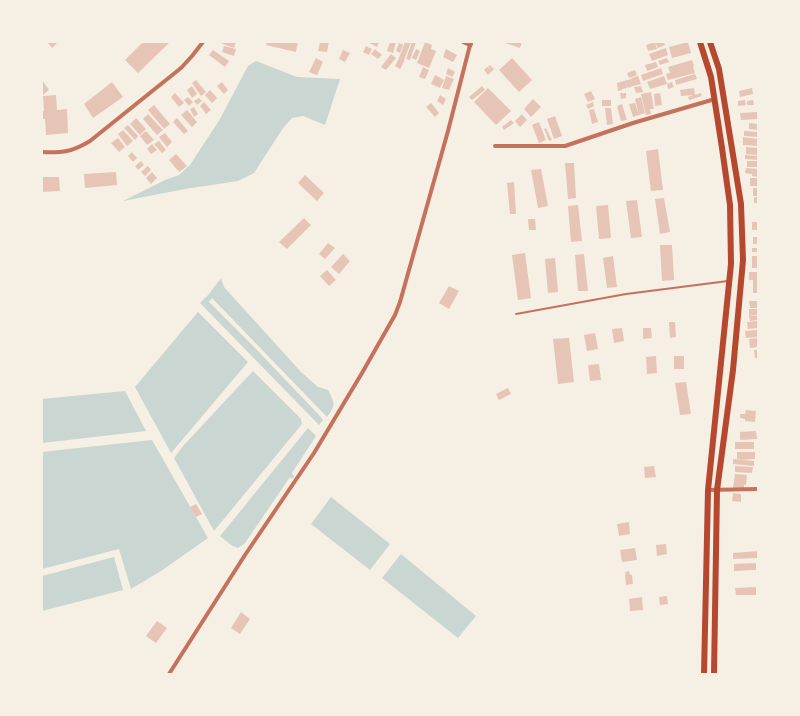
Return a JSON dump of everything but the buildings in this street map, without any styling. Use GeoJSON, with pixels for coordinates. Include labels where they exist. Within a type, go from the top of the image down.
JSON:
{"type":"FeatureCollection","features":[{"type":"Feature","properties":{"kind":"main road"},"geometry":{"type":"LineString","coordinates":[[700,42],[711,77],[730,205],[731,264],[708,490],[704,674]]}},
{"type":"Feature","properties":{"kind":"main road"},"geometry":{"type":"LineString","coordinates":[[710,42],[719,69],[740,204],[743,260],[732,370],[717,490],[714,674]]}},
{"type":"Feature","properties":{"kind":"street"},"geometry":{"type":"LineString","coordinates":[[42,152],[57,153],[70,151],[90,141],[181,68],[203,42]]}},
{"type":"Feature","properties":{"kind":"street"},"geometry":{"type":"LineString","coordinates":[[169,674],[245,555],[314,453],[394,315],[400,302],[448,131],[470,43],[463,42]]}},
{"type":"Feature","properties":{"kind":"street"},"geometry":{"type":"LineString","coordinates":[[495,146],[565,146],[633,123],[715,99]]}},
{"type":"Feature","properties":{"kind":"street"},"geometry":{"type":"LineString","coordinates":[[708,490],[758,489]]}},
{"type":"Feature","properties":{"kind":"lane"},"geometry":{"type":"LineString","coordinates":[[516,314],[626,294],[730,281]]}},
{"type":"Feature","properties":{"kind":"shaded area"},"geometry":{"type":"Polygon","coordinates":[[[256,61],[297,77],[340,79],[325,125],[303,116],[292,118],[283,128],[254,173],[238,181],[123,201],[165,180],[179,175],[190,165],[220,119],[248,66],[256,61]]]}},
{"type":"Feature","properties":{"kind":"shaded area"},"geometry":{"type":"Polygon","coordinates":[[[221,278],[224,287],[301,372],[318,387],[328,390],[334,404],[327,417],[212,298],[209,302],[318,414],[323,420],[319,425],[200,303],[221,278]]]}},
{"type":"Feature","properties":{"kind":"shaded area"},"geometry":{"type":"Polygon","coordinates":[[[198,312],[248,362],[171,453],[135,387],[198,312]]]}},
{"type":"Feature","properties":{"kind":"shaded area"},"geometry":{"type":"Polygon","coordinates":[[[253,371],[301,419],[302,424],[214,531],[174,458],[184,445],[253,371]]]}},
{"type":"Feature","properties":{"kind":"shaded area"},"geometry":{"type":"Polygon","coordinates":[[[125,391],[146,431],[42,443],[42,399],[125,391]]]}},
{"type":"Feature","properties":{"kind":"shaded area"},"geometry":{"type":"Polygon","coordinates":[[[308,428],[316,436],[292,473],[294,477],[292,479],[290,477],[245,543],[238,548],[231,545],[220,536],[308,428]]]}},
{"type":"Feature","properties":{"kind":"shaded area"},"geometry":{"type":"Polygon","coordinates":[[[152,440],[208,538],[161,571],[131,589],[119,549],[42,569],[42,452],[152,440]]]}},
{"type":"Feature","properties":{"kind":"shaded area"},"geometry":{"type":"Polygon","coordinates":[[[331,497],[390,544],[370,570],[311,524],[331,497]]]}},
{"type":"Feature","properties":{"kind":"shaded area"},"geometry":{"type":"Polygon","coordinates":[[[401,554],[476,616],[458,638],[382,578],[401,554]]]}},
{"type":"Feature","properties":{"kind":"shaded area"},"geometry":{"type":"Polygon","coordinates":[[[114,557],[123,590],[42,611],[42,576],[114,557]]]}}]}
